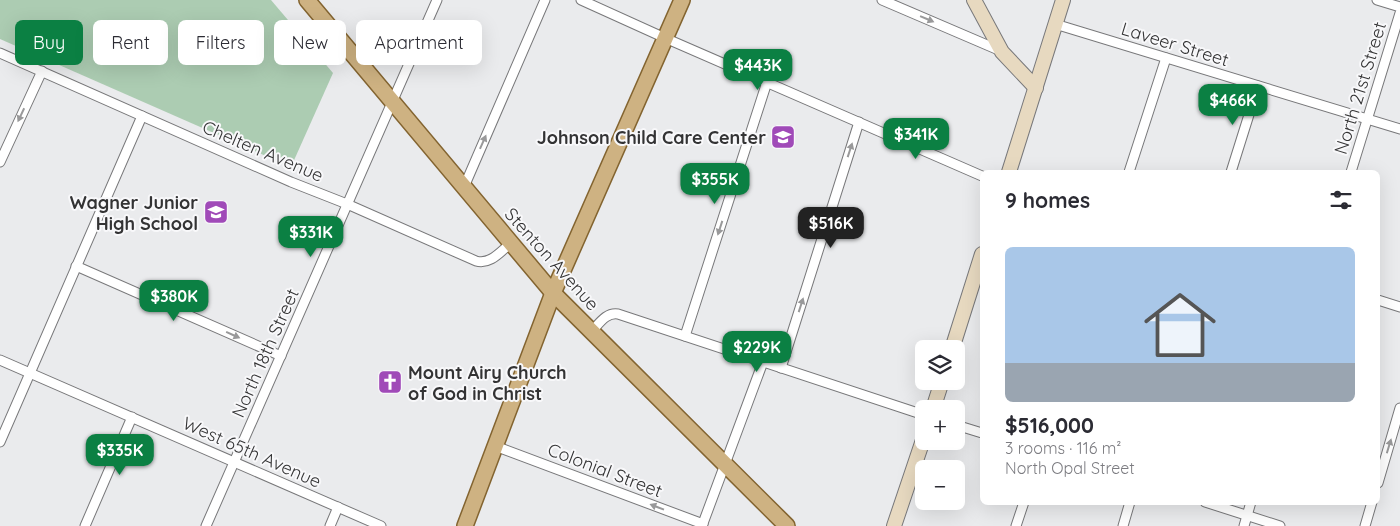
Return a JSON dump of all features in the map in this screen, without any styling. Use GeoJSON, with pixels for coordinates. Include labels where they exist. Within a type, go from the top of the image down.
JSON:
{"type":"FeatureCollection","features":[{"type":"Feature","properties":{"kind":"main road","name":"Stenton Avenue"},"geometry":{"type":"LineString","coordinates":[[307,0],[553,293],[786,526]]}},
{"type":"Feature","properties":{"kind":"main road"},"geometry":{"type":"LineString","coordinates":[[465,526],[553,293],[682,0]]}},
{"type":"Feature","properties":{"kind":"street","name":"North 18th Street"},"geometry":{"type":"LineString","coordinates":[[206,526],[437,0]]}},
{"type":"Feature","properties":{"kind":"street"},"geometry":{"type":"LineString","coordinates":[[464,187],[545,0]]}},
{"type":"Feature","properties":{"kind":"street"},"geometry":{"type":"LineString","coordinates":[[581,0],[980,175]]}},
{"type":"Feature","properties":{"kind":"street"},"geometry":{"type":"LineString","coordinates":[[882,0],[1002,52]]}},
{"type":"Feature","properties":{"kind":"street"},"geometry":{"type":"LineString","coordinates":[[974,0],[1002,52],[1036,88]]}},
{"type":"Feature","properties":{"kind":"street"},"geometry":{"type":"LineString","coordinates":[[1010,170],[1063,0]]}},
{"type":"Feature","properties":{"kind":"street"},"geometry":{"type":"LineString","coordinates":[[1377,0],[1400,7]]}},
{"type":"Feature","properties":{"kind":"street","name":"North 21st Street"},"geometry":{"type":"LineString","coordinates":[[1352,170],[1400,13]]}},
{"type":"Feature","properties":{"kind":"street","name":"Laveer Street"},"geometry":{"type":"LineString","coordinates":[[1055,24],[1400,129]]}},
{"type":"Feature","properties":{"kind":"street","name":"Chelten Avenue"},"geometry":{"type":"LineString","coordinates":[[0,53],[291,182],[481,262],[491,260],[511,243]]}},
{"type":"Feature","properties":{"kind":"street"},"geometry":{"type":"LineString","coordinates":[[1130,170],[1166,58]]}},
{"type":"Feature","properties":{"kind":"street"},"geometry":{"type":"LineString","coordinates":[[0,162],[42,71]]}},
{"type":"Feature","properties":{"kind":"street"},"geometry":{"type":"LineString","coordinates":[[685,336],[767,82]]}},
{"type":"Feature","properties":{"kind":"street"},"geometry":{"type":"LineString","coordinates":[[1232,170],[1258,86]]}},
{"type":"Feature","properties":{"kind":"street"},"geometry":{"type":"LineString","coordinates":[[0,442],[142,116]]}},
{"type":"Feature","properties":{"kind":"street"},"geometry":{"type":"LineString","coordinates":[[781,368],[859,122]]}},
{"type":"Feature","properties":{"kind":"street"},"geometry":{"type":"LineString","coordinates":[[955,340],[980,260]]}},
{"type":"Feature","properties":{"kind":"street"},"geometry":{"type":"LineString","coordinates":[[76,266],[281,356]]}},
{"type":"Feature","properties":{"kind":"street"},"geometry":{"type":"LineString","coordinates":[[1380,301],[1400,307]]}},
{"type":"Feature","properties":{"kind":"street"},"geometry":{"type":"LineString","coordinates":[[591,332],[613,313],[915,412]]}},
{"type":"Feature","properties":{"kind":"street","name":"West 65th Avenue"},"geometry":{"type":"LineString","coordinates":[[0,360],[381,526]]}},
{"type":"Feature","properties":{"kind":"street"},"geometry":{"type":"LineString","coordinates":[[703,525],[763,362]]}},
{"type":"Feature","properties":{"kind":"street"},"geometry":{"type":"LineString","coordinates":[[1380,476],[1400,408]]}},
{"type":"Feature","properties":{"kind":"street"},"geometry":{"type":"LineString","coordinates":[[85,526],[132,417]]}},
{"type":"Feature","properties":{"kind":"street"},"geometry":{"type":"LineString","coordinates":[[965,428],[980,432]]}},
{"type":"Feature","properties":{"kind":"street","name":"Colonial Street"},"geometry":{"type":"LineString","coordinates":[[496,446],[703,525]]}},
{"type":"Feature","properties":{"kind":"street"},"geometry":{"type":"LineString","coordinates":[[894,526],[920,450]]}},
{"type":"Feature","properties":{"kind":"street"},"geometry":{"type":"LineString","coordinates":[[1016,526],[1023,505]]}},
{"type":"Feature","properties":{"kind":"street"},"geometry":{"type":"LineString","coordinates":[[1123,526],[1129,505]]}},
{"type":"Feature","properties":{"kind":"street"},"geometry":{"type":"LineString","coordinates":[[1214,505],[1280,526]]}},
{"type":"Feature","properties":{"kind":"street"},"geometry":{"type":"LineString","coordinates":[[1244,526],[1250,505]]}},
{"type":"Feature","properties":{"kind":"street"},"geometry":{"type":"LineString","coordinates":[[1365,526],[1371,505]]}},
{"type":"Feature","properties":{"kind":"street"},"geometry":{"type":"LineString","coordinates":[[330,526],[338,507]]}},
{"type":"Feature","properties":{"kind":"green space"},"geometry":{"type":"Polygon","coordinates":[[[0,0],[271,0],[288,20],[274,20],[274,65],[326,65],[333,73],[291,167],[59,65],[83,65],[83,20],[15,20],[15,46],[0,39],[0,0]]]}},
{"type":"Feature","properties":{"kind":"place","name":"Johnson Child Care Center"},"geometry":{"type":"Point","coordinates":[783,137]}},
{"type":"Feature","properties":{"kind":"place","name":"Wagner Junior High School"},"geometry":{"type":"Point","coordinates":[216,212]}},
{"type":"Feature","properties":{"kind":"place","name":"Mount Airy Church of God in Christ"},"geometry":{"type":"Point","coordinates":[390,382]}}]}
